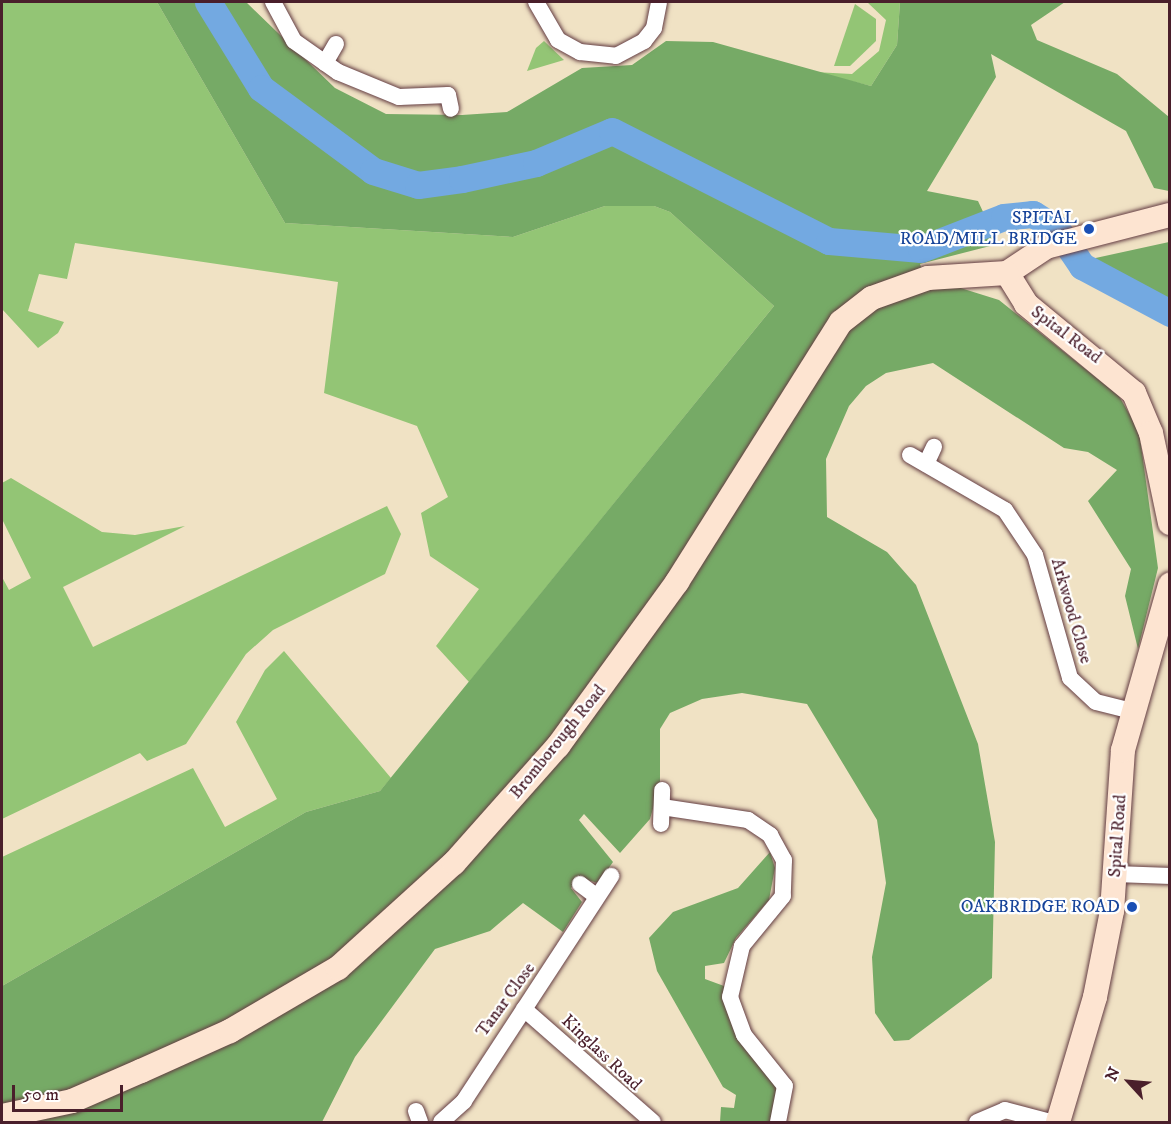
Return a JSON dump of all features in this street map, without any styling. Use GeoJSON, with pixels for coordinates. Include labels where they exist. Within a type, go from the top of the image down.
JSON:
{"type":"FeatureCollection","features":[{"type":"Feature","properties":{"kind":"street"},"geometry":{"type":"LineString","coordinates":[[273,2],[294,40],[325,63],[379,92],[448,95],[451,109]]}},
{"type":"Feature","properties":{"kind":"street"},"geometry":{"type":"LineString","coordinates":[[536,2],[558,40],[580,52],[616,56],[644,41],[654,28],[659,2]]}},
{"type":"Feature","properties":{"kind":"street"},"geometry":{"type":"LineString","coordinates":[[325,63],[336,44]]}},
{"type":"Feature","properties":{"kind":"street"},"geometry":{"type":"LineString","coordinates":[[1007,273],[1046,247],[1170,215]]}},
{"type":"Feature","properties":{"kind":"street","name":"Spital Road"},"geometry":{"type":"LineString","coordinates":[[1007,273],[1026,304],[1134,393],[1151,432],[1170,523]]}},
{"type":"Feature","properties":{"kind":"street","name":"Bromborough Road"},"geometry":{"type":"LineString","coordinates":[[2,1116],[72,1101],[131,1076],[230,1030],[338,968],[454,863],[558,746],[677,582],[841,322],[872,298],[928,278],[1007,273]]}},
{"type":"Feature","properties":{"kind":"street"},"geometry":{"type":"LineString","coordinates":[[926,464],[934,447]]}},
{"type":"Feature","properties":{"kind":"street","name":"Arkwood Close"},"geometry":{"type":"LineString","coordinates":[[910,455],[1005,510],[1035,555],[1070,678],[1096,702],[1132,711]]}},
{"type":"Feature","properties":{"kind":"street","name":"Spital Road"},"geometry":{"type":"LineString","coordinates":[[1059,1122],[1095,997],[1116,874],[1123,750],[1132,711],[1170,585]]}},
{"type":"Feature","properties":{"kind":"street"},"geometry":{"type":"LineString","coordinates":[[662,790],[662,815],[748,820],[770,835],[784,860],[783,896],[742,946],[730,997],[744,1035],[784,1086],[778,1122]]}},
{"type":"Feature","properties":{"kind":"street"},"geometry":{"type":"LineString","coordinates":[[1116,874],[1170,876]]}},
{"type":"Feature","properties":{"kind":"street","name":"Tanar Close"},"geometry":{"type":"LineString","coordinates":[[441,1122],[464,1101],[611,876]]}},
{"type":"Feature","properties":{"kind":"street"},"geometry":{"type":"LineString","coordinates":[[580,884],[596,896]]}},
{"type":"Feature","properties":{"kind":"street","name":"Kinglass Road"},"geometry":{"type":"LineString","coordinates":[[524,1010],[653,1122]]}},
{"type":"Feature","properties":{"kind":"street"},"geometry":{"type":"LineString","coordinates":[[977,1122],[1005,1110],[1050,1122]]}},
{"type":"Feature","properties":{"kind":"green space"},"geometry":{"type":"Polygon","coordinates":[[[2,2],[157,2],[285,223],[513,237],[605,206],[654,206],[670,212],[774,306],[469,682],[436,646],[479,589],[430,556],[421,513],[448,497],[417,426],[324,393],[338,282],[75,243],[67,279],[39,274],[28,311],[64,322],[58,333],[38,348],[2,309],[2,2]]]}},
{"type":"Feature","properties":{"kind":"green space"},"geometry":{"type":"Polygon","coordinates":[[[157,2],[246,2],[335,88],[386,114],[462,115],[507,112],[582,68],[632,65],[666,41],[713,42],[871,86],[897,45],[900,2],[1065,2],[1031,25],[1037,40],[1117,74],[1169,117],[1169,191],[1154,188],[1126,131],[991,54],[996,77],[927,191],[978,201],[998,244],[920,264],[928,287],[951,285],[999,300],[1119,396],[1139,431],[1158,568],[1138,649],[1125,596],[1131,569],[1088,501],[1117,470],[1088,452],[1064,448],[933,363],[886,373],[866,386],[849,406],[826,459],[827,517],[887,552],[916,585],[978,744],[995,842],[992,978],[909,1040],[894,1041],[875,1013],[872,957],[886,883],[877,820],[807,704],[742,693],[702,699],[670,713],[660,729],[660,784],[650,819],[620,853],[584,814],[579,820],[613,862],[598,883],[580,878],[571,888],[582,902],[563,932],[523,903],[490,931],[435,949],[355,1057],[322,1122],[2,1122],[2,986],[306,812],[380,791],[774,306],[670,212],[654,206],[605,206],[513,237],[285,223],[157,2]]]}},
{"type":"Feature","properties":{"kind":"green space"},"geometry":{"type":"Polygon","coordinates":[[[867,2],[900,2],[897,45],[871,86],[814,72],[852,74],[879,51],[886,20],[867,2]]]}},
{"type":"Feature","properties":{"kind":"green space"},"geometry":{"type":"Polygon","coordinates":[[[855,4],[876,19],[876,41],[850,66],[834,66],[855,4]]]}},
{"type":"Feature","properties":{"kind":"green space"},"geometry":{"type":"Polygon","coordinates":[[[544,41],[564,60],[527,71],[536,48],[544,41]]]}},
{"type":"Feature","properties":{"kind":"green space"},"geometry":{"type":"Polygon","coordinates":[[[1169,242],[1169,313],[1093,272],[1091,259],[1169,242]]]}},
{"type":"Feature","properties":{"kind":"green space"},"geometry":{"type":"Polygon","coordinates":[[[11,478],[102,532],[135,535],[185,526],[63,587],[93,647],[387,506],[401,534],[385,574],[273,630],[246,654],[186,744],[147,761],[140,753],[2,819],[2,577],[9,590],[31,578],[2,519],[2,483],[11,478]]]}},
{"type":"Feature","properties":{"kind":"green space"},"geometry":{"type":"Polygon","coordinates":[[[284,651],[391,778],[380,791],[306,812],[2,986],[2,857],[193,768],[225,827],[277,799],[236,722],[265,670],[284,651]]]}},
{"type":"Feature","properties":{"kind":"green space"},"geometry":{"type":"Polygon","coordinates":[[[770,852],[775,868],[769,900],[736,938],[724,963],[705,966],[705,979],[724,986],[778,1085],[774,1112],[770,1122],[720,1122],[721,1107],[734,1108],[736,1095],[723,1087],[657,971],[649,938],[673,912],[738,888],[770,852]]]}},
{"type":"Feature","properties":{"kind":"waterway"},"geometry":{"type":"LineString","coordinates":[[208,2],[261,88],[373,171],[418,185],[462,179],[536,163],[612,131],[829,241],[921,249],[1004,217],[1033,214],[1057,229],[1082,266],[1170,313]]}},
{"type":"Feature","properties":{"kind":"place","name":"SPITAL ROAD/MILL BRIDGE"},"geometry":{"type":"Point","coordinates":[1089,229]}},
{"type":"Feature","properties":{"kind":"place","name":"OAKBRIDGE ROAD"},"geometry":{"type":"Point","coordinates":[1132,907]}}]}
